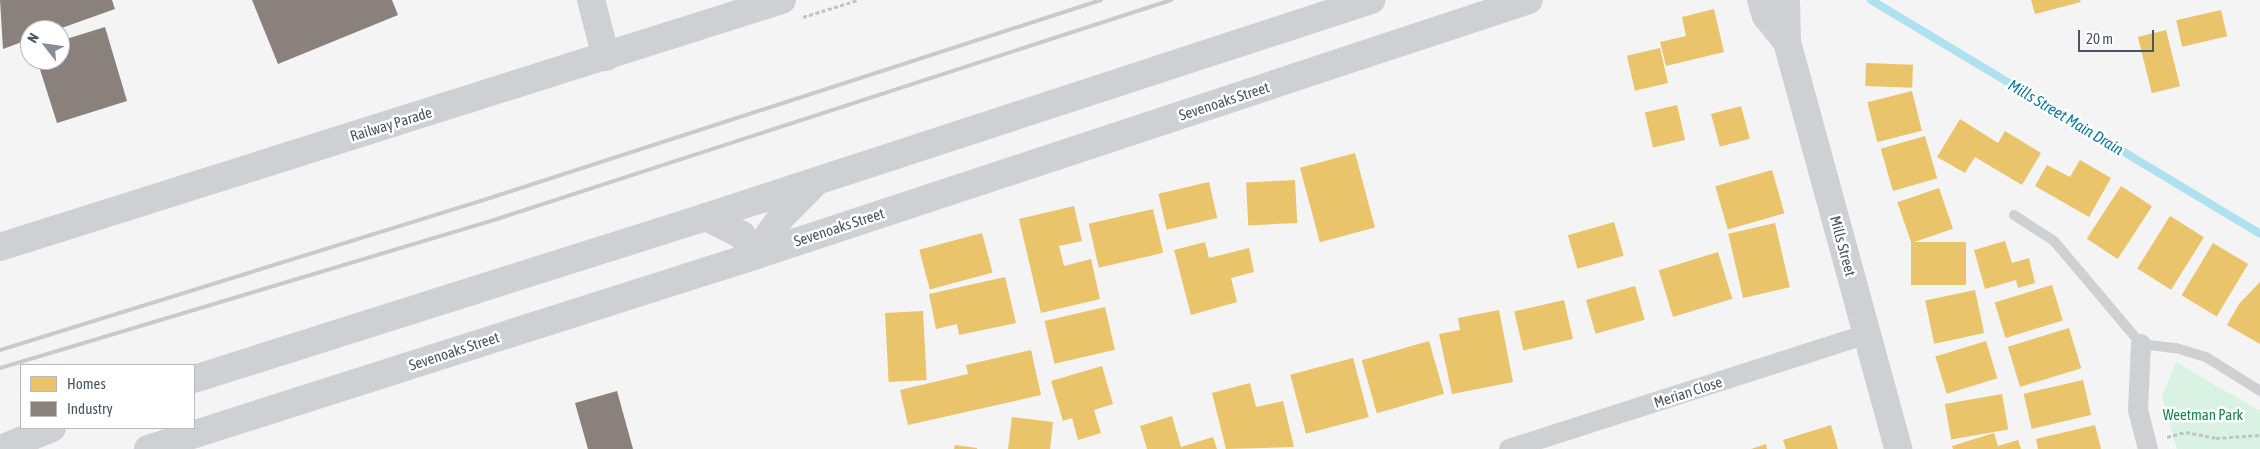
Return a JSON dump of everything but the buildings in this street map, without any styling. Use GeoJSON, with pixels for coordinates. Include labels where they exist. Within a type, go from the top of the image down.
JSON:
{"type":"FeatureCollection","features":[{"type":"Feature","properties":{"kind":"main road"},"geometry":{"type":"LineString","coordinates":[[591,0],[606,57]]}},
{"type":"Feature","properties":{"kind":"main road","name":"Railway Parade"},"geometry":{"type":"LineString","coordinates":[[0,247],[782,0]]}},
{"type":"Feature","properties":{"kind":"main road"},"geometry":{"type":"LineString","coordinates":[[195,379],[706,217],[1371,0]]}},
{"type":"Feature","properties":{"kind":"main road","name":"Sevenoaks Street"},"geometry":{"type":"LineString","coordinates":[[148,449],[754,256],[1529,0]]}},
{"type":"Feature","properties":{"kind":"main road","name":"Mills Street"},"geometry":{"type":"LineString","coordinates":[[1761,0],[1766,16],[1787,42]]}},
{"type":"Feature","properties":{"kind":"main road","name":"Mills Street"},"geometry":{"type":"LineString","coordinates":[[1786,0],[1787,42],[1898,449]]}},
{"type":"Feature","properties":{"kind":"main road"},"geometry":{"type":"LineString","coordinates":[[706,217],[742,234],[754,256],[782,216],[817,181]]}},
{"type":"Feature","properties":{"kind":"main road"},"geometry":{"type":"LineString","coordinates":[[0,449],[50,429]]}},
{"type":"Feature","properties":{"kind":"street","name":"Merian Close"},"geometry":{"type":"LineString","coordinates":[[1509,449],[1867,334]]}},
{"type":"Feature","properties":{"kind":"street"},"geometry":{"type":"LineString","coordinates":[[2141,344],[2138,410],[2147,446]]}},
{"type":"Feature","properties":{"kind":"lane"},"geometry":{"type":"LineString","coordinates":[[2014,215],[2054,241],[2141,344],[2176,348],[2206,357],[2260,391]]}},
{"type":"Feature","properties":{"kind":"path"},"geometry":{"type":"LineString","coordinates":[[2147,446],[2186,432],[2216,438],[2260,435]]}},
{"type":"Feature","properties":{"kind":"green space","name":"Weetman Park"},"geometry":{"type":"Polygon","coordinates":[[[2176,362],[2260,411],[2260,449],[2177,449],[2162,397],[2176,362]]]}},
{"type":"Feature","properties":{"kind":"waterway","name":"Mills Street Main Drain"},"geometry":{"type":"LineString","coordinates":[[1871,0],[2260,234]]}},
{"type":"Feature","properties":{"kind":"railway"},"geometry":{"type":"LineString","coordinates":[[0,350],[493,197],[1101,0]]}},
{"type":"Feature","properties":{"kind":"railway"},"geometry":{"type":"LineString","coordinates":[[0,368],[494,220],[1171,0]]}}]}
